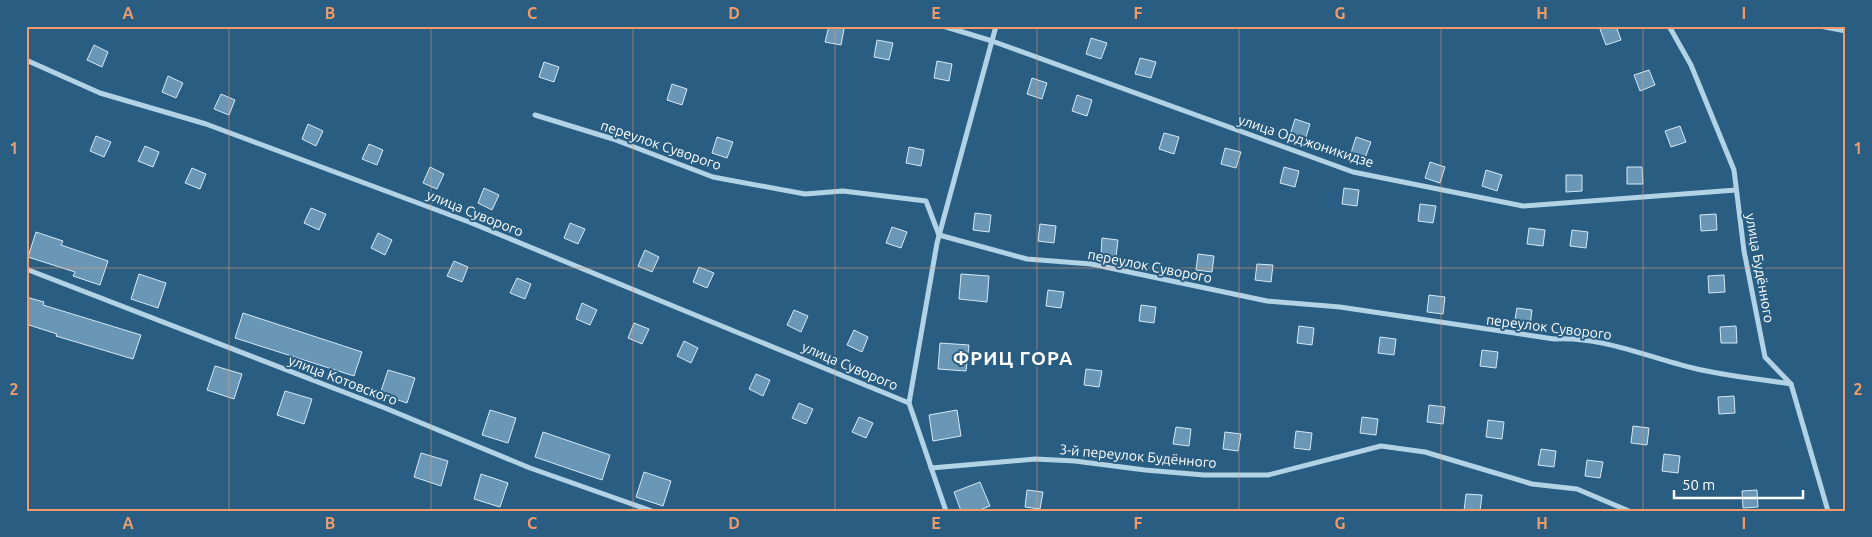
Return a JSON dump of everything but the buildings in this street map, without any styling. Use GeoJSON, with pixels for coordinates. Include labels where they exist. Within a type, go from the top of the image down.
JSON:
{"type":"FeatureCollection","features":[{"type":"Feature","properties":{"kind":"street","name":"улица Орджоникидзе"},"geometry":{"type":"LineString","coordinates":[[943,26],[992,41],[1353,172],[1523,206],[1736,190]]}},
{"type":"Feature","properties":{"kind":"street"},"geometry":{"type":"LineString","coordinates":[[946,511],[909,403],[939,235],[996,26]]}},
{"type":"Feature","properties":{"kind":"street","name":"улица Будённого"},"geometry":{"type":"LineString","coordinates":[[1669,26],[1691,65],[1730,161],[1744,251],[1765,357],[1791,384],[1828,511]]}},
{"type":"Feature","properties":{"kind":"street"},"geometry":{"type":"LineString","coordinates":[[1820,26],[1846,31]]}},
{"type":"Feature","properties":{"kind":"street","name":"улица Суворого"},"geometry":{"type":"LineString","coordinates":[[26,60],[100,93],[206,124],[469,222],[909,403]]}},
{"type":"Feature","properties":{"kind":"street","name":"переулок Суворого"},"geometry":{"type":"LineString","coordinates":[[535,115],[614,139],[713,177],[805,194],[843,191],[926,201],[939,235],[1026,259],[1091,264],[1267,301],[1340,307],[1554,340],[1570,338],[1605,344],[1694,368],[1791,384]]}},
{"type":"Feature","properties":{"kind":"street","name":"улица Котовского"},"geometry":{"type":"LineString","coordinates":[[26,269],[385,408],[530,468],[652,511]]}},
{"type":"Feature","properties":{"kind":"street","name":"3-й переулок Будённого"},"geometry":{"type":"LineString","coordinates":[[931,468],[1035,459],[1075,461],[1204,475],[1268,474],[1381,446],[1425,452],[1532,484],[1577,489],[1629,511]]}},
{"type":"Feature","properties":{"kind":"district","name":"ФРИЦ ГОРА"},"geometry":{"type":"Point","coordinates":[1013,358]}}]}
